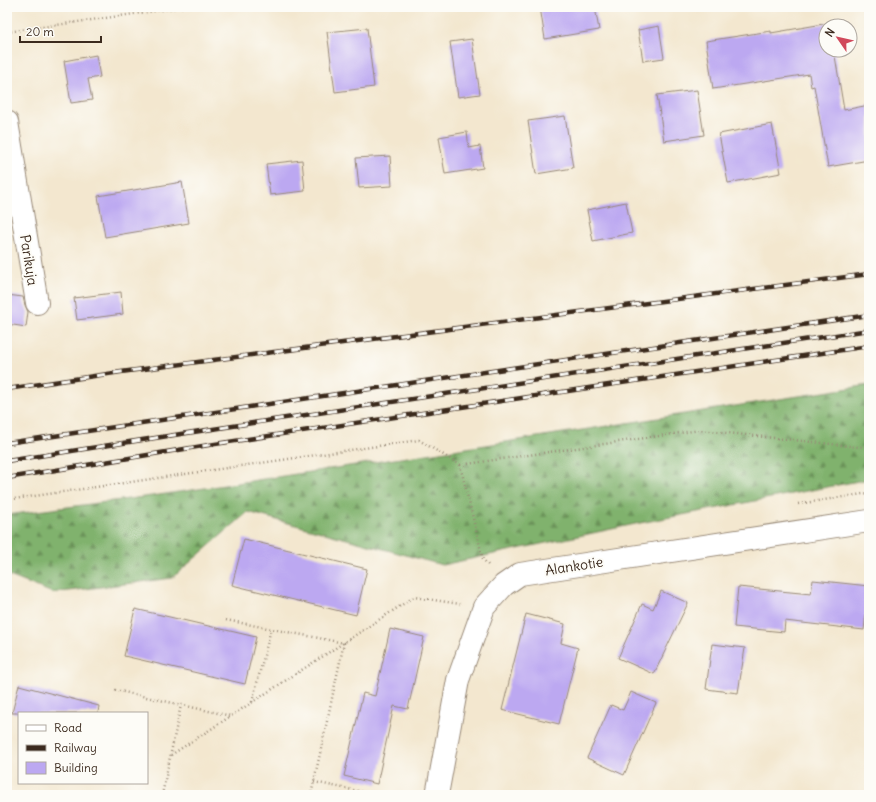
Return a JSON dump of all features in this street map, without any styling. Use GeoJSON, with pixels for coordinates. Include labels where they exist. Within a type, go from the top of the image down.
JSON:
{"type":"FeatureCollection","features":[{"type":"Feature","properties":{"kind":"street","name":"Parikuja"},"geometry":{"type":"LineString","coordinates":[[7,122],[36,303]]}},
{"type":"Feature","properties":{"kind":"street","name":"Alankotie"},"geometry":{"type":"LineString","coordinates":[[437,795],[458,680],[484,607],[504,585],[520,574],[869,520]]}},
{"type":"Feature","properties":{"kind":"path"},"geometry":{"type":"LineString","coordinates":[[7,32],[183,7]]}},
{"type":"Feature","properties":{"kind":"path"},"geometry":{"type":"LineString","coordinates":[[7,500],[419,440],[460,465],[700,430],[859,447],[869,445]]}},
{"type":"Feature","properties":{"kind":"path"},"geometry":{"type":"LineString","coordinates":[[460,465],[482,559],[504,585]]}},
{"type":"Feature","properties":{"kind":"path"},"geometry":{"type":"LineString","coordinates":[[171,755],[414,597],[484,607]]}},
{"type":"Feature","properties":{"kind":"path"},"geometry":{"type":"LineString","coordinates":[[226,620],[344,643]]}},
{"type":"Feature","properties":{"kind":"path"},"geometry":{"type":"LineString","coordinates":[[252,702],[271,629]]}},
{"type":"Feature","properties":{"kind":"path"},"geometry":{"type":"LineString","coordinates":[[311,795],[344,643]]}},
{"type":"Feature","properties":{"kind":"path"},"geometry":{"type":"LineString","coordinates":[[115,690],[231,716]]}},
{"type":"Feature","properties":{"kind":"path"},"geometry":{"type":"LineString","coordinates":[[162,795],[181,705]]}},
{"type":"Feature","properties":{"kind":"path"},"geometry":{"type":"LineString","coordinates":[[314,782],[377,795]]}},
{"type":"Feature","properties":{"kind":"green space"},"geometry":{"type":"Polygon","coordinates":[[[869,385],[869,479],[640,523],[442,565],[248,512],[172,578],[53,593],[7,575],[7,515],[159,495],[869,385]]]}},
{"type":"Feature","properties":{"kind":"building"},"geometry":{"type":"Polygon","coordinates":[[[540,7],[595,7],[599,30],[545,39],[540,7]]]}},
{"type":"Feature","properties":{"kind":"building"},"geometry":{"type":"Polygon","coordinates":[[[818,25],[818,58],[835,58],[844,110],[869,105],[869,160],[828,167],[814,86],[811,87],[809,74],[713,89],[706,41],[771,31],[771,33],[818,25]]]}},
{"type":"Feature","properties":{"kind":"building"},"geometry":{"type":"Polygon","coordinates":[[[659,26],[664,58],[643,61],[638,30],[659,26]]]}},
{"type":"Feature","properties":{"kind":"building"},"geometry":{"type":"Polygon","coordinates":[[[367,28],[374,87],[335,92],[327,32],[367,28]]]}},
{"type":"Feature","properties":{"kind":"building"},"geometry":{"type":"Polygon","coordinates":[[[472,39],[480,94],[458,97],[450,42],[472,39]]]}},
{"type":"Feature","properties":{"kind":"building"},"geometry":{"type":"Polygon","coordinates":[[[96,55],[100,77],[88,79],[92,100],[71,103],[64,61],[96,55]]]}},
{"type":"Feature","properties":{"kind":"building"},"geometry":{"type":"Polygon","coordinates":[[[697,90],[704,135],[664,141],[657,95],[697,90]]]}},
{"type":"Feature","properties":{"kind":"building"},"geometry":{"type":"Polygon","coordinates":[[[565,116],[573,168],[536,174],[528,121],[565,116]]]}},
{"type":"Feature","properties":{"kind":"building"},"geometry":{"type":"Polygon","coordinates":[[[772,124],[781,173],[728,183],[719,134],[772,124]]]}},
{"type":"Feature","properties":{"kind":"building"},"geometry":{"type":"Polygon","coordinates":[[[467,132],[469,148],[480,146],[483,168],[445,174],[439,137],[467,132]]]}},
{"type":"Feature","properties":{"kind":"building"},"geometry":{"type":"Polygon","coordinates":[[[390,156],[392,186],[359,188],[356,158],[390,156]]]}},
{"type":"Feature","properties":{"kind":"building"},"geometry":{"type":"Polygon","coordinates":[[[302,160],[305,191],[270,195],[266,164],[302,160]]]}},
{"type":"Feature","properties":{"kind":"building"},"geometry":{"type":"Polygon","coordinates":[[[182,182],[189,223],[105,237],[98,196],[182,182]]]}},
{"type":"Feature","properties":{"kind":"building"},"geometry":{"type":"Polygon","coordinates":[[[626,202],[632,233],[593,241],[587,210],[626,202]]]}},
{"type":"Feature","properties":{"kind":"building"},"geometry":{"type":"Polygon","coordinates":[[[121,292],[123,314],[77,320],[74,298],[121,292]]]}},
{"type":"Feature","properties":{"kind":"building"},"geometry":{"type":"Polygon","coordinates":[[[7,295],[23,297],[28,312],[26,327],[7,324],[7,295]]]}},
{"type":"Feature","properties":{"kind":"building"},"geometry":{"type":"Polygon","coordinates":[[[244,539],[367,569],[356,615],[232,585],[244,539]]]}},
{"type":"Feature","properties":{"kind":"building"},"geometry":{"type":"Polygon","coordinates":[[[813,580],[869,586],[864,630],[785,621],[784,632],[734,627],[738,587],[811,594],[813,580]]]}},
{"type":"Feature","properties":{"kind":"building"},"geometry":{"type":"Polygon","coordinates":[[[661,591],[688,603],[654,674],[618,658],[642,604],[653,609],[661,591]]]}},
{"type":"Feature","properties":{"kind":"building"},"geometry":{"type":"Polygon","coordinates":[[[135,609],[256,637],[245,684],[124,656],[135,609]]]}},
{"type":"Feature","properties":{"kind":"building"},"geometry":{"type":"Polygon","coordinates":[[[526,614],[565,624],[561,643],[578,648],[559,724],[502,710],[526,614]]]}},
{"type":"Feature","properties":{"kind":"building"},"geometry":{"type":"Polygon","coordinates":[[[390,629],[424,637],[408,709],[394,706],[377,784],[344,776],[363,693],[375,696],[390,629]]]}},
{"type":"Feature","properties":{"kind":"building"},"geometry":{"type":"Polygon","coordinates":[[[712,644],[745,648],[738,693],[706,689],[712,644]]]}},
{"type":"Feature","properties":{"kind":"building"},"geometry":{"type":"Polygon","coordinates":[[[19,685],[99,706],[98,712],[12,713],[19,685]]]}},
{"type":"Feature","properties":{"kind":"building"},"geometry":{"type":"Polygon","coordinates":[[[631,692],[656,703],[624,775],[587,758],[611,705],[623,710],[631,692]]]}},
{"type":"Feature","properties":{"kind":"railway"},"geometry":{"type":"LineString","coordinates":[[7,389],[121,372],[869,274]]}},
{"type":"Feature","properties":{"kind":"railway"},"geometry":{"type":"LineString","coordinates":[[7,443],[869,315]]}},
{"type":"Feature","properties":{"kind":"railway"},"geometry":{"type":"LineString","coordinates":[[7,461],[869,330]]}},
{"type":"Feature","properties":{"kind":"railway"},"geometry":{"type":"LineString","coordinates":[[7,478],[215,444],[869,346]]}}]}
